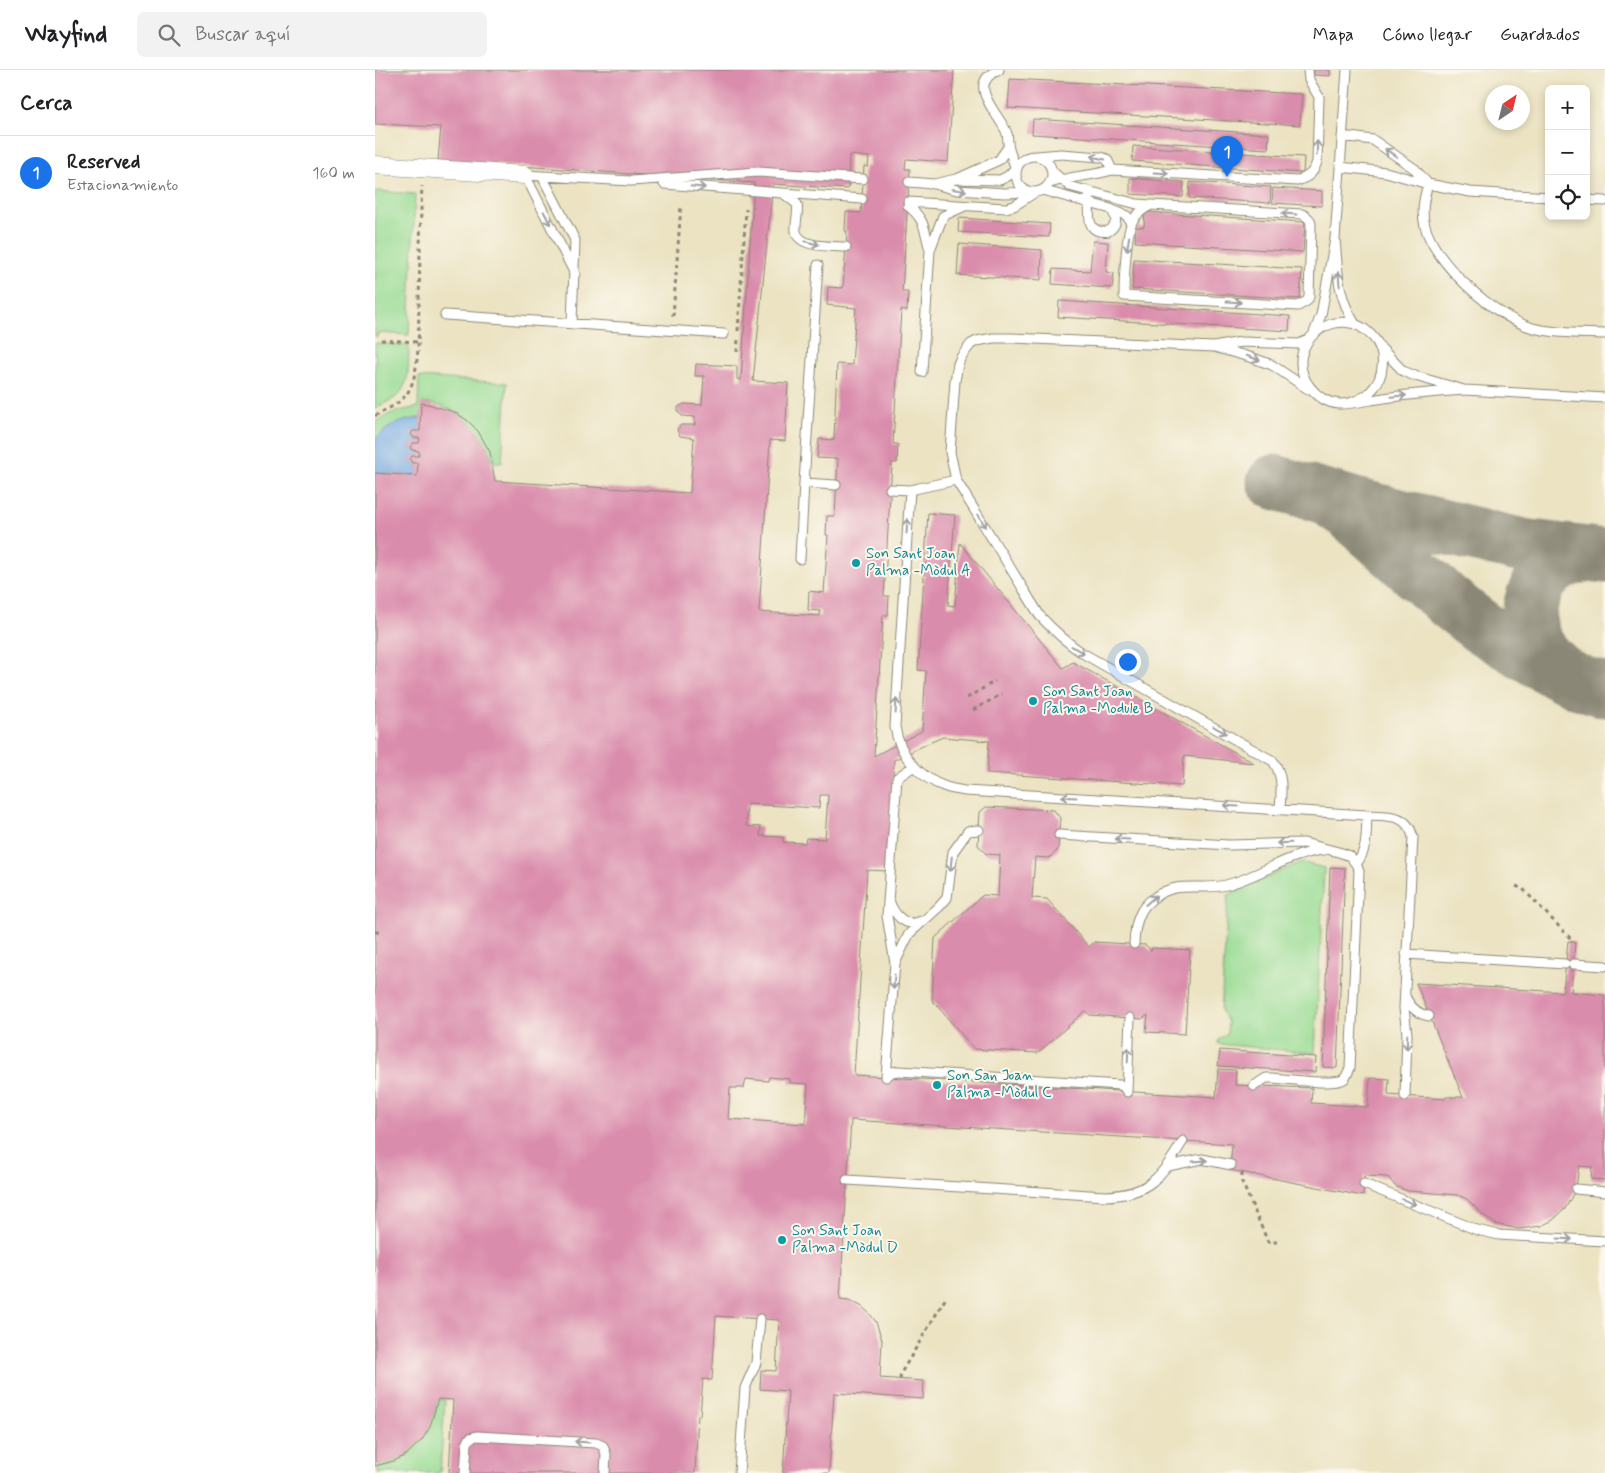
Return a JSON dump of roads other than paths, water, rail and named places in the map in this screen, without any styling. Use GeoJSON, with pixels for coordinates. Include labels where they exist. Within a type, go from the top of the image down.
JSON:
{"type":"FeatureCollection","features":[{"type":"Feature","properties":{"kind":"street"},"geometry":{"type":"LineString","coordinates":[[375,165],[534,175]]}},
{"type":"Feature","properties":{"kind":"lane"},"geometry":{"type":"LineString","coordinates":[[956,180],[999,160],[1008,147],[1009,138],[1006,130],[985,97],[983,89],[984,70]]}},
{"type":"Feature","properties":{"kind":"lane"},"geometry":{"type":"LineString","coordinates":[[983,89],[989,76],[999,70]]}},
{"type":"Feature","properties":{"kind":"lane"},"geometry":{"type":"LineString","coordinates":[[930,250],[923,224],[919,216],[908,204],[1006,208],[1014,206],[1050,183],[1060,179],[1100,174],[1112,170],[1297,181],[1305,178],[1314,172],[1317,162],[1319,98],[1309,80],[1308,70]]}},
{"type":"Feature","properties":{"kind":"lane"},"geometry":{"type":"LineString","coordinates":[[1313,392],[1306,383],[1301,367],[1303,350],[1321,315],[1335,239],[1347,70]]}},
{"type":"Feature","properties":{"kind":"lane"},"geometry":{"type":"LineString","coordinates":[[1343,136],[1373,140],[1415,169],[1428,184]]}},
{"type":"Feature","properties":{"kind":"lane"},"geometry":{"type":"LineString","coordinates":[[1008,147],[1017,168],[1020,186],[1090,202],[1111,209],[1127,216],[1131,224]]}},
{"type":"Feature","properties":{"kind":"lane"},"geometry":{"type":"LineString","coordinates":[[934,184],[956,180],[1000,180],[1017,168],[1025,158],[1061,154],[1101,157],[1107,159],[1112,170]]}},
{"type":"Feature","properties":{"kind":"lane"},"geometry":{"type":"LineString","coordinates":[[1037,156],[1047,161],[1052,171],[1069,186],[1137,204],[1302,214],[1307,216],[1311,220],[1309,297],[1307,301],[1298,306],[1124,296],[1126,257],[1131,224],[1142,211],[1151,205]]}},
{"type":"Feature","properties":{"kind":"lane"},"geometry":{"type":"LineString","coordinates":[[1340,167],[1386,172],[1428,184],[1470,192],[1545,197]]}},
{"type":"Feature","properties":{"kind":"lane"},"geometry":{"type":"LineString","coordinates":[[1050,183],[1052,171]]}},
{"type":"Feature","properties":{"kind":"lane"},"geometry":{"type":"LineString","coordinates":[[631,181],[758,172],[863,179]]}},
{"type":"Feature","properties":{"kind":"lane"},"geometry":{"type":"LineString","coordinates":[[534,175],[862,199]]}},
{"type":"Feature","properties":{"kind":"lane"},"geometry":{"type":"LineString","coordinates":[[534,175],[575,240],[572,324]]}},
{"type":"Feature","properties":{"kind":"lane"},"geometry":{"type":"LineString","coordinates":[[534,175],[575,274]]}},
{"type":"Feature","properties":{"kind":"lane"},"geometry":{"type":"LineString","coordinates":[[909,182],[934,184],[957,190],[1005,193],[1037,191]]}},
{"type":"Feature","properties":{"kind":"lane"},"geometry":{"type":"LineString","coordinates":[[1428,184],[1423,201],[1423,212],[1429,237],[1437,252],[1448,266],[1472,289],[1503,313],[1532,327],[1548,331],[1605,334]]}},
{"type":"Feature","properties":{"kind":"lane"},"geometry":{"type":"LineString","coordinates":[[1084,190],[1089,196],[1089,220],[1092,227],[1098,230],[1109,231],[1116,223],[1115,215],[1111,209]]}},
{"type":"Feature","properties":{"kind":"lane"},"geometry":{"type":"LineString","coordinates":[[784,194],[797,204],[796,231],[801,239],[814,245],[846,247]]}},
{"type":"Feature","properties":{"kind":"lane"},"geometry":{"type":"LineString","coordinates":[[1590,200],[1605,202]]}},
{"type":"Feature","properties":{"kind":"lane"},"geometry":{"type":"LineString","coordinates":[[922,372],[930,250],[943,216],[965,206]]}},
{"type":"Feature","properties":{"kind":"lane"},"geometry":{"type":"LineString","coordinates":[[1335,239],[1340,292],[1355,324]]}},
{"type":"Feature","properties":{"kind":"lane"},"geometry":{"type":"LineString","coordinates":[[800,559],[818,265]]}},
{"type":"Feature","properties":{"kind":"lane"},"geometry":{"type":"LineString","coordinates":[[445,314],[724,334]]}},
{"type":"Feature","properties":{"kind":"lane"},"geometry":{"type":"LineString","coordinates":[[1280,809],[1281,781],[1278,768],[1273,761],[1076,649],[1053,631],[1040,616],[956,480],[950,452],[958,364],[966,350],[977,341],[993,338],[1214,347],[1241,342],[1299,344],[1323,327],[1333,323],[1344,322],[1355,324],[1373,337],[1383,358],[1378,382],[1371,392],[1362,399],[1351,403]]}},
{"type":"Feature","properties":{"kind":"lane"},"geometry":{"type":"LineString","coordinates":[[1214,347],[1272,365],[1324,400],[1337,404],[1464,390],[1605,398]]}},
{"type":"Feature","properties":{"kind":"lane"},"geometry":{"type":"LineString","coordinates":[[1379,347],[1403,371],[1464,390]]}},
{"type":"Feature","properties":{"kind":"lane"},"geometry":{"type":"LineString","coordinates":[[890,489],[909,490],[956,480]]}},
{"type":"Feature","properties":{"kind":"lane"},"geometry":{"type":"LineString","coordinates":[[804,483],[837,485]]}},
{"type":"Feature","properties":{"kind":"lane"},"geometry":{"type":"LineString","coordinates":[[909,490],[895,727],[897,740],[904,753],[914,766],[929,779],[946,787],[965,791],[1393,816],[1400,819],[1411,829],[1413,837],[1403,1008],[1407,1034],[1405,1096]]}},
{"type":"Feature","properties":{"kind":"lane"},"geometry":{"type":"LineString","coordinates":[[914,766],[897,778],[887,916],[895,963],[886,1077],[892,1072],[899,1070],[1120,1085],[1127,1092],[1130,1018]]}},
{"type":"Feature","properties":{"kind":"lane"},"geometry":{"type":"LineString","coordinates":[[1356,864],[1365,850],[1367,815]]}},
{"type":"Feature","properties":{"kind":"lane"},"geometry":{"type":"LineString","coordinates":[[895,963],[905,939],[914,928],[947,898],[953,852],[968,831],[979,830]]}},
{"type":"Feature","properties":{"kind":"lane"},"geometry":{"type":"LineString","coordinates":[[1059,835],[1229,845],[1304,843],[1350,856],[1359,870],[1350,1068],[1348,1074],[1344,1079],[1332,1082],[1266,1078],[1254,1086]]}},
{"type":"Feature","properties":{"kind":"lane"},"geometry":{"type":"LineString","coordinates":[[1134,944],[1135,926],[1144,906],[1165,890],[1183,886],[1211,887],[1226,885],[1307,852],[1332,850]]}},
{"type":"Feature","properties":{"kind":"lane"},"geometry":{"type":"LineString","coordinates":[[888,897],[892,910],[904,921],[917,923],[923,920]]}},
{"type":"Feature","properties":{"kind":"lane"},"geometry":{"type":"LineString","coordinates":[[1406,954],[1605,966]]}},
{"type":"Feature","properties":{"kind":"lane"},"geometry":{"type":"LineString","coordinates":[[1404,994],[1415,1011],[1429,1016]]}},
{"type":"Feature","properties":{"kind":"lane"},"geometry":{"type":"LineString","coordinates":[[847,1180],[1121,1196],[1148,1186],[1168,1166],[1183,1142]]}},
{"type":"Feature","properties":{"kind":"lane"},"geometry":{"type":"LineString","coordinates":[[1168,1166],[1202,1159],[1231,1165]]}},
{"type":"Feature","properties":{"kind":"lane"},"geometry":{"type":"LineString","coordinates":[[1364,1184],[1477,1230],[1499,1235],[1605,1241]]}},
{"type":"Feature","properties":{"kind":"lane"},"geometry":{"type":"LineString","coordinates":[[1576,1189],[1605,1192]]}},
{"type":"Feature","properties":{"kind":"lane"},"geometry":{"type":"LineString","coordinates":[[739,1473],[745,1388],[756,1363],[760,1318]]}},
{"type":"Feature","properties":{"kind":"lane"},"geometry":{"type":"LineString","coordinates":[[465,1473],[467,1444],[470,1438],[477,1436],[596,1443],[603,1446],[606,1454],[605,1473]]}},
{"type":"Feature","properties":{"kind":"water"},"geometry":{"type":"Polygon","coordinates":[[[421,418],[420,431],[413,431],[411,434],[414,438],[420,438],[419,443],[413,443],[410,447],[412,450],[419,451],[419,456],[412,456],[410,459],[412,463],[418,463],[417,476],[375,473],[375,439],[385,430],[396,424],[421,418]]]}},
{"type":"Feature","properties":{"kind":"place","name":"Reserved"},"geometry":{"type":"Point","coordinates":[1227,177]}},
{"type":"Feature","properties":{"kind":"place","name":"Son Sant Joan Palma -Mòdul A"},"geometry":{"type":"Point","coordinates":[856,563]}},
{"type":"Feature","properties":{"kind":"place","name":"Son Sant Joan Palma -Module B"},"geometry":{"type":"Point","coordinates":[1033,701]}},
{"type":"Feature","properties":{"kind":"place","name":"Son San Joan Palma -Mòdul C"},"geometry":{"type":"Point","coordinates":[937,1085]}},
{"type":"Feature","properties":{"kind":"place","name":"Son Sant Joan Palma -Mòdul D"},"geometry":{"type":"Point","coordinates":[782,1240]}}]}
